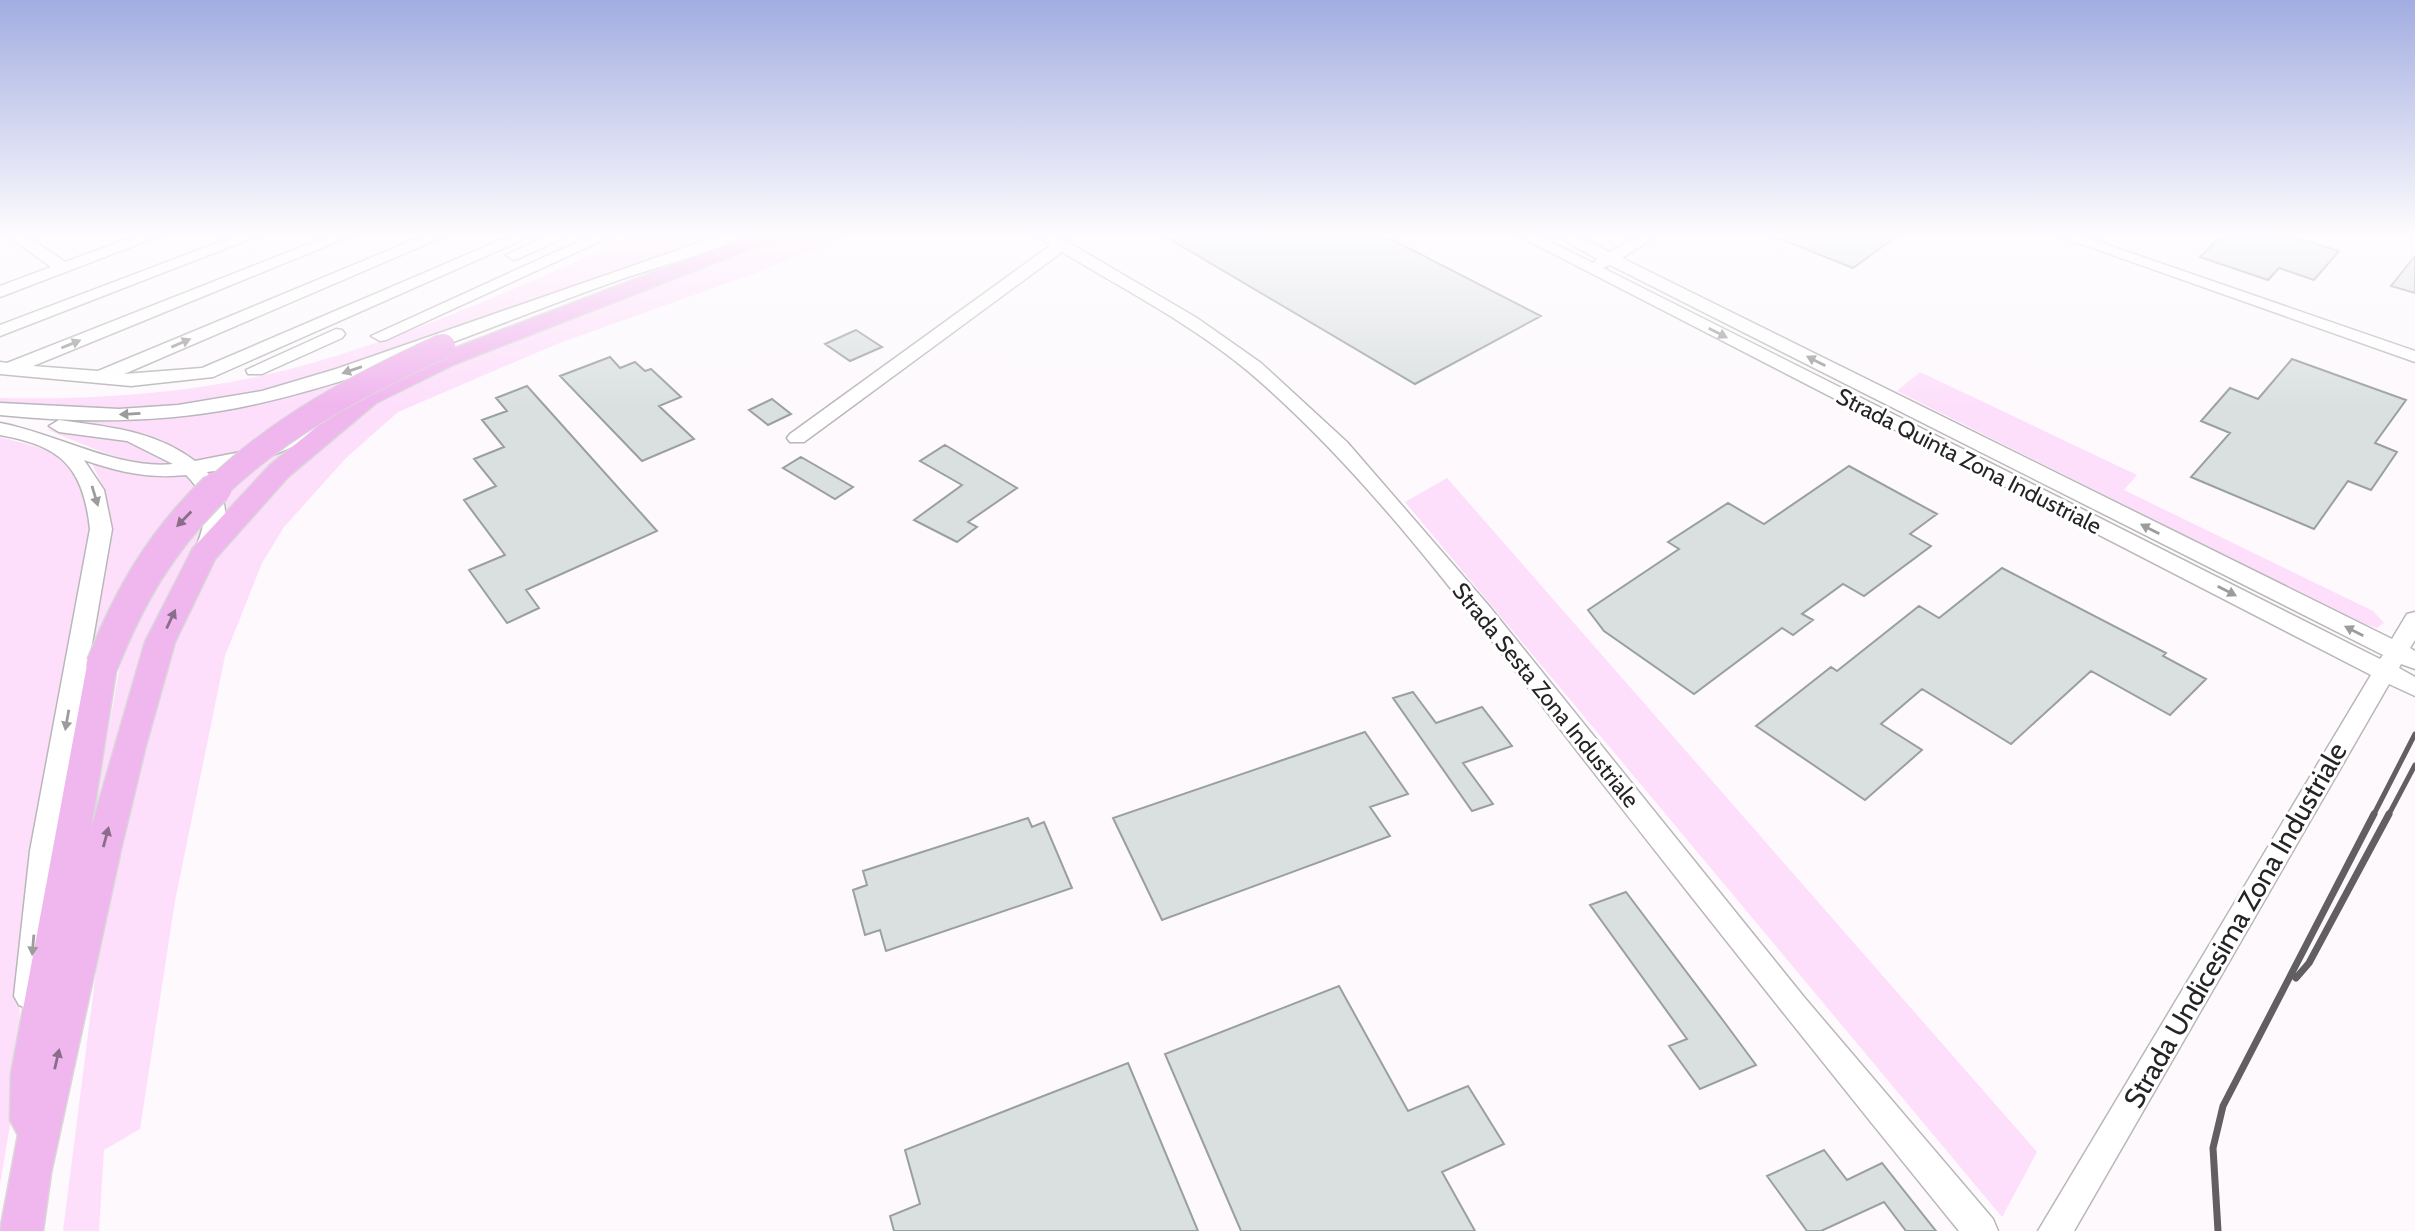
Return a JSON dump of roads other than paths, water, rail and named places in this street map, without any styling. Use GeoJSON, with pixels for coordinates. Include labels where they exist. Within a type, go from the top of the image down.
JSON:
{"type":"FeatureCollection","features":[{"type":"Feature","properties":{"kind":"main road"},"geometry":{"type":"LineString","coordinates":[[30,1173],[31,1073],[102,665],[113,632],[148,564],[172,533],[212,491],[258,451],[314,413],[390,371],[443,346],[592,291]]}},
{"type":"Feature","properties":{"kind":"main road"},"geometry":{"type":"LineString","coordinates":[[22,1231],[30,1173],[103,849],[130,745],[160,642],[203,555],[279,471],[320,433],[367,398],[447,359],[623,291]]}},
{"type":"Feature","properties":{"kind":"street"},"geometry":{"type":"LineString","coordinates":[[0,331],[104,291]]}},
{"type":"Feature","properties":{"kind":"street"},"geometry":{"type":"LineString","coordinates":[[4,369],[202,291]]}},
{"type":"Feature","properties":{"kind":"street"},"geometry":{"type":"LineString","coordinates":[[95,379],[305,291]]}},
{"type":"Feature","properties":{"kind":"street"},"geometry":{"type":"LineString","coordinates":[[4,369],[95,379],[165,379],[206,373],[395,291]]}},
{"type":"Feature","properties":{"kind":"street"},"geometry":{"type":"LineString","coordinates":[[255,370],[433,291]]}},
{"type":"Feature","properties":{"kind":"street"},"geometry":{"type":"LineString","coordinates":[[380,336],[480,291]]}},
{"type":"Feature","properties":{"kind":"street"},"geometry":{"type":"LineString","coordinates":[[0,409],[64,415],[142,413],[259,397],[357,368],[571,291]]}},
{"type":"Feature","properties":{"kind":"street"},"geometry":{"type":"LineString","coordinates":[[797,439],[985,291]]}},
{"type":"Feature","properties":{"kind":"street","name":"Strada Sesta Zona Industriale"},"geometry":{"type":"LineString","coordinates":[[1140,291],[1223,345],[1307,413],[1340,446],[1481,612],[1794,1006],[1981,1231]]}},
{"type":"Feature","properties":{"kind":"street","name":"Strada Quinta Zona Industriale"},"geometry":{"type":"LineString","coordinates":[[1635,291],[2398,661]]}},
{"type":"Feature","properties":{"kind":"street","name":"Strada Quinta Zona Industriale"},"geometry":{"type":"LineString","coordinates":[[1676,291],[2398,661],[2415,687]]}},
{"type":"Feature","properties":{"kind":"street"},"geometry":{"type":"LineString","coordinates":[[2226,291],[2415,357]]}},
{"type":"Feature","properties":{"kind":"street"},"geometry":{"type":"LineString","coordinates":[[1688,318],[1707,307]]}},
{"type":"Feature","properties":{"kind":"street"},"geometry":{"type":"LineString","coordinates":[[0,429],[55,443],[129,468],[163,471],[262,454],[290,442],[367,398]]}},
{"type":"Feature","properties":{"kind":"street"},"geometry":{"type":"LineString","coordinates":[[0,416],[139,439],[179,458],[212,494],[217,513],[214,532],[203,555]]}},
{"type":"Feature","properties":{"kind":"street"},"geometry":{"type":"LineString","coordinates":[[31,1073],[29,993],[43,851],[101,529],[98,501],[89,477],[55,443]]}},
{"type":"Feature","properties":{"kind":"street","name":"Strada Undicesima Zona Industriale"},"geometry":{"type":"LineString","coordinates":[[2055,1231],[2398,661],[2415,620]]}},
{"type":"Feature","properties":{"kind":"railway"},"geometry":{"type":"LineString","coordinates":[[2373,816],[2415,734]]}},
{"type":"Feature","properties":{"kind":"railway"},"geometry":{"type":"LineString","coordinates":[[2388,816],[2415,765]]}},
{"type":"Feature","properties":{"kind":"railway"},"geometry":{"type":"LineString","coordinates":[[2218,1231],[2213,1148],[2223,1106],[2374,814]]}},
{"type":"Feature","properties":{"kind":"railway"},"geometry":{"type":"LineString","coordinates":[[2296,978],[2309,963],[2389,814]]}}]}
